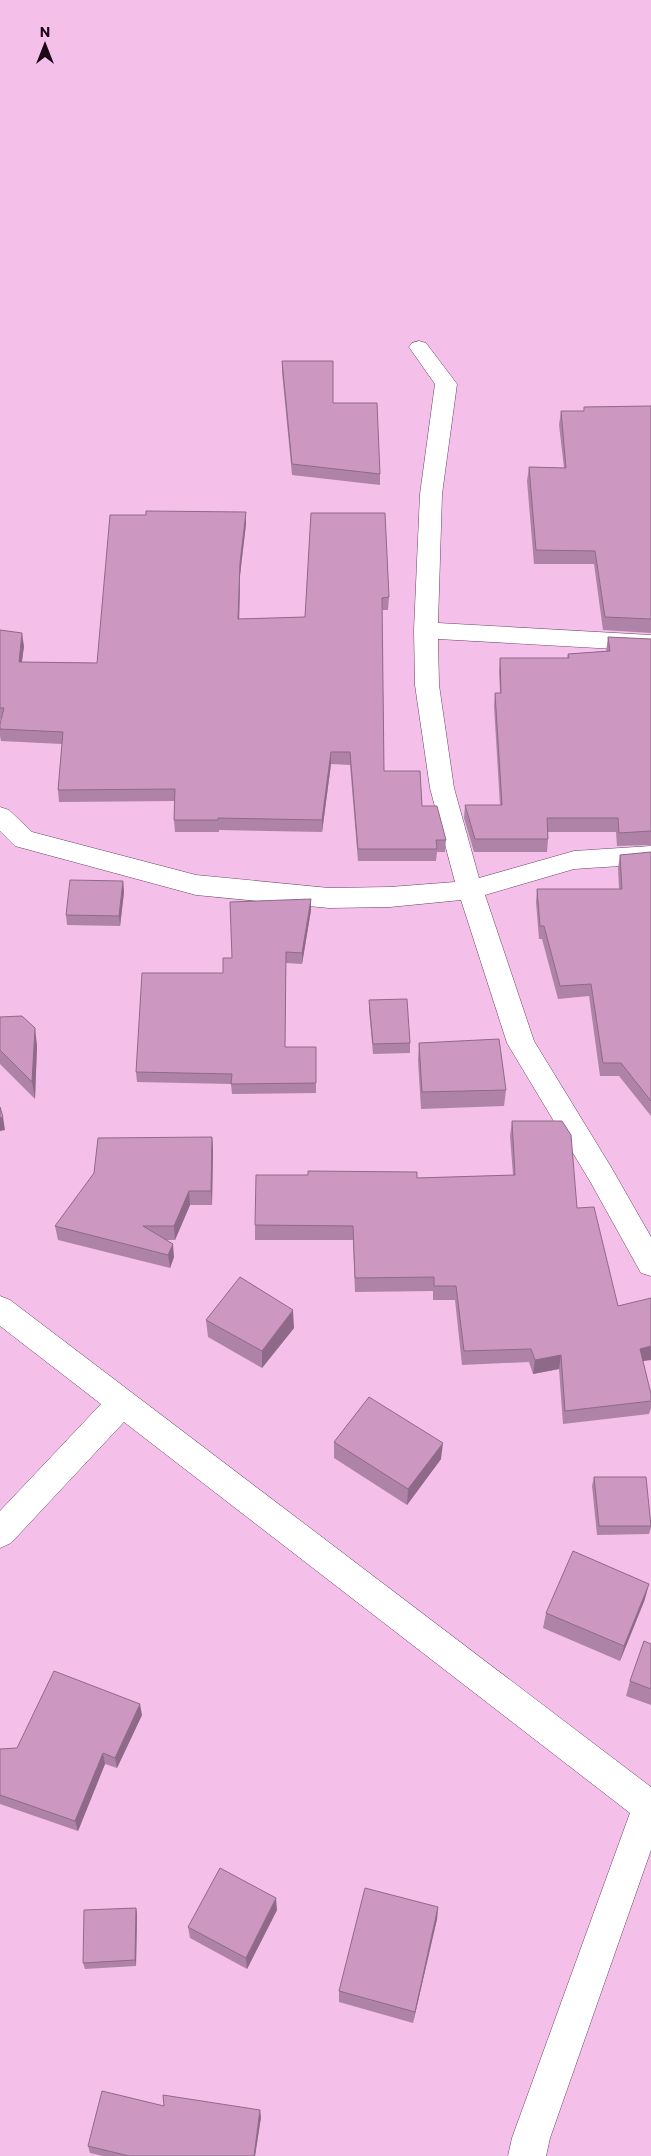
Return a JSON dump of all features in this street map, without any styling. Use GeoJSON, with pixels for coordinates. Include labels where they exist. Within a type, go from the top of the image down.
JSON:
{"type":"FeatureCollection","features":[{"type":"Feature","properties":{"kind":"street"},"geometry":{"type":"LineString","coordinates":[[419,347],[446,384],[431,494],[426,630],[427,685],[442,788],[470,890],[521,1043],[601,1175],[651,1264]]}},
{"type":"Feature","properties":{"kind":"street"},"geometry":{"type":"LineString","coordinates":[[426,630],[651,643]]}},
{"type":"Feature","properties":{"kind":"street"},"geometry":{"type":"LineString","coordinates":[[0,816],[24,838],[196,885],[329,898],[390,897],[470,890],[574,860],[651,855]]}},
{"type":"Feature","properties":{"kind":"street"},"geometry":{"type":"LineString","coordinates":[[0,1309],[650,1807],[531,2138],[527,2156]]}},
{"type":"Feature","properties":{"kind":"street"},"geometry":{"type":"LineString","coordinates":[[0,1533],[122,1402]]}},
{"type":"Feature","properties":{"kind":"building"},"geometry":{"type":"Polygon","coordinates":[[[282,361],[333,361],[333,403],[377,403],[380,474],[292,464],[282,361]]]}},
{"type":"Feature","properties":{"kind":"building"},"geometry":{"type":"Polygon","coordinates":[[[651,406],[651,619],[605,617],[595,551],[536,550],[529,467],[566,468],[561,411],[584,411],[584,407],[651,406]]]}},
{"type":"Feature","properties":{"kind":"building"},"geometry":{"type":"Polygon","coordinates":[[[146,511],[246,512],[240,563],[238,619],[305,617],[311,513],[385,513],[389,597],[382,598],[384,771],[420,771],[422,806],[437,806],[446,840],[436,840],[437,849],[358,849],[350,752],[331,752],[322,820],[218,818],[218,820],[174,820],[175,789],[58,790],[63,732],[0,729],[4,708],[0,708],[0,630],[22,633],[19,662],[97,663],[110,515],[146,515],[146,511]]]}},
{"type":"Feature","properties":{"kind":"building"},"geometry":{"type":"Polygon","coordinates":[[[608,637],[651,639],[651,831],[619,833],[618,818],[547,818],[548,839],[475,839],[465,805],[502,805],[495,693],[501,693],[500,658],[569,658],[568,654],[610,651],[608,637]]]}},
{"type":"Feature","properties":{"kind":"building"},"geometry":{"type":"Polygon","coordinates":[[[651,852],[651,1101],[621,1063],[603,1063],[591,984],[560,986],[544,926],[540,926],[537,889],[622,889],[620,855],[651,852]]]}},
{"type":"Feature","properties":{"kind":"building"},"geometry":{"type":"Polygon","coordinates":[[[70,880],[123,881],[119,916],[66,915],[70,880]]]}},
{"type":"Feature","properties":{"kind":"building"},"geometry":{"type":"Polygon","coordinates":[[[311,899],[302,953],[286,952],[285,1047],[316,1047],[316,1083],[231,1084],[232,1074],[136,1072],[142,973],[223,973],[223,958],[232,958],[230,902],[311,899]]]}},
{"type":"Feature","properties":{"kind":"building"},"geometry":{"type":"Polygon","coordinates":[[[407,999],[410,1043],[373,1044],[369,1000],[407,999]]]}},
{"type":"Feature","properties":{"kind":"building"},"geometry":{"type":"Polygon","coordinates":[[[22,1016],[35,1028],[32,1082],[0,1050],[0,1017],[22,1016]]]}},
{"type":"Feature","properties":{"kind":"building"},"geometry":{"type":"Polygon","coordinates":[[[499,1039],[506,1090],[422,1092],[419,1043],[499,1039]]]}},
{"type":"Feature","properties":{"kind":"building"},"geometry":{"type":"Polygon","coordinates":[[[0,1107],[3,1117],[0,1118],[0,1107]]]}},
{"type":"Feature","properties":{"kind":"building"},"geometry":{"type":"Polygon","coordinates":[[[512,1121],[562,1121],[571,1135],[577,1208],[594,1207],[618,1306],[651,1298],[651,1346],[640,1349],[651,1401],[565,1411],[561,1355],[535,1360],[531,1349],[464,1351],[456,1286],[434,1286],[434,1277],[355,1278],[353,1226],[255,1225],[256,1175],[308,1175],[308,1171],[417,1172],[417,1178],[515,1175],[512,1121]]]}},
{"type":"Feature","properties":{"kind":"building"},"geometry":{"type":"Polygon","coordinates":[[[212,1137],[211,1191],[189,1191],[174,1226],[143,1226],[173,1244],[168,1255],[55,1226],[94,1173],[98,1138],[212,1137]]]}},
{"type":"Feature","properties":{"kind":"building"},"geometry":{"type":"Polygon","coordinates":[[[240,1277],[293,1310],[262,1351],[206,1320],[240,1277]]]}},
{"type":"Feature","properties":{"kind":"building"},"geometry":{"type":"Polygon","coordinates":[[[369,1397],[443,1443],[408,1489],[334,1442],[369,1397]]]}},
{"type":"Feature","properties":{"kind":"building"},"geometry":{"type":"Polygon","coordinates":[[[594,1477],[646,1477],[651,1526],[599,1526],[594,1477]]]}},
{"type":"Feature","properties":{"kind":"building"},"geometry":{"type":"Polygon","coordinates":[[[573,1551],[649,1584],[624,1646],[546,1613],[573,1551]]]}},
{"type":"Feature","properties":{"kind":"building"},"geometry":{"type":"Polygon","coordinates":[[[644,1641],[651,1644],[651,1689],[630,1681],[644,1641]]]}},
{"type":"Feature","properties":{"kind":"building"},"geometry":{"type":"Polygon","coordinates":[[[54,1671],[140,1704],[115,1758],[103,1753],[75,1821],[0,1795],[0,1749],[17,1748],[54,1671]]]}},
{"type":"Feature","properties":{"kind":"building"},"geometry":{"type":"Polygon","coordinates":[[[220,1868],[276,1898],[246,1958],[188,1927],[220,1868]]]}},
{"type":"Feature","properties":{"kind":"building"},"geometry":{"type":"Polygon","coordinates":[[[365,1888],[438,1907],[415,2012],[339,1991],[365,1888]]]}},
{"type":"Feature","properties":{"kind":"building"},"geometry":{"type":"Polygon","coordinates":[[[136,1908],[135,1960],[83,1963],[84,1910],[136,1908]]]}},
{"type":"Feature","properties":{"kind":"building"},"geometry":{"type":"Polygon","coordinates":[[[102,2091],[164,2106],[163,2095],[260,2110],[254,2156],[129,2156],[88,2146],[102,2091]]]}}]}
